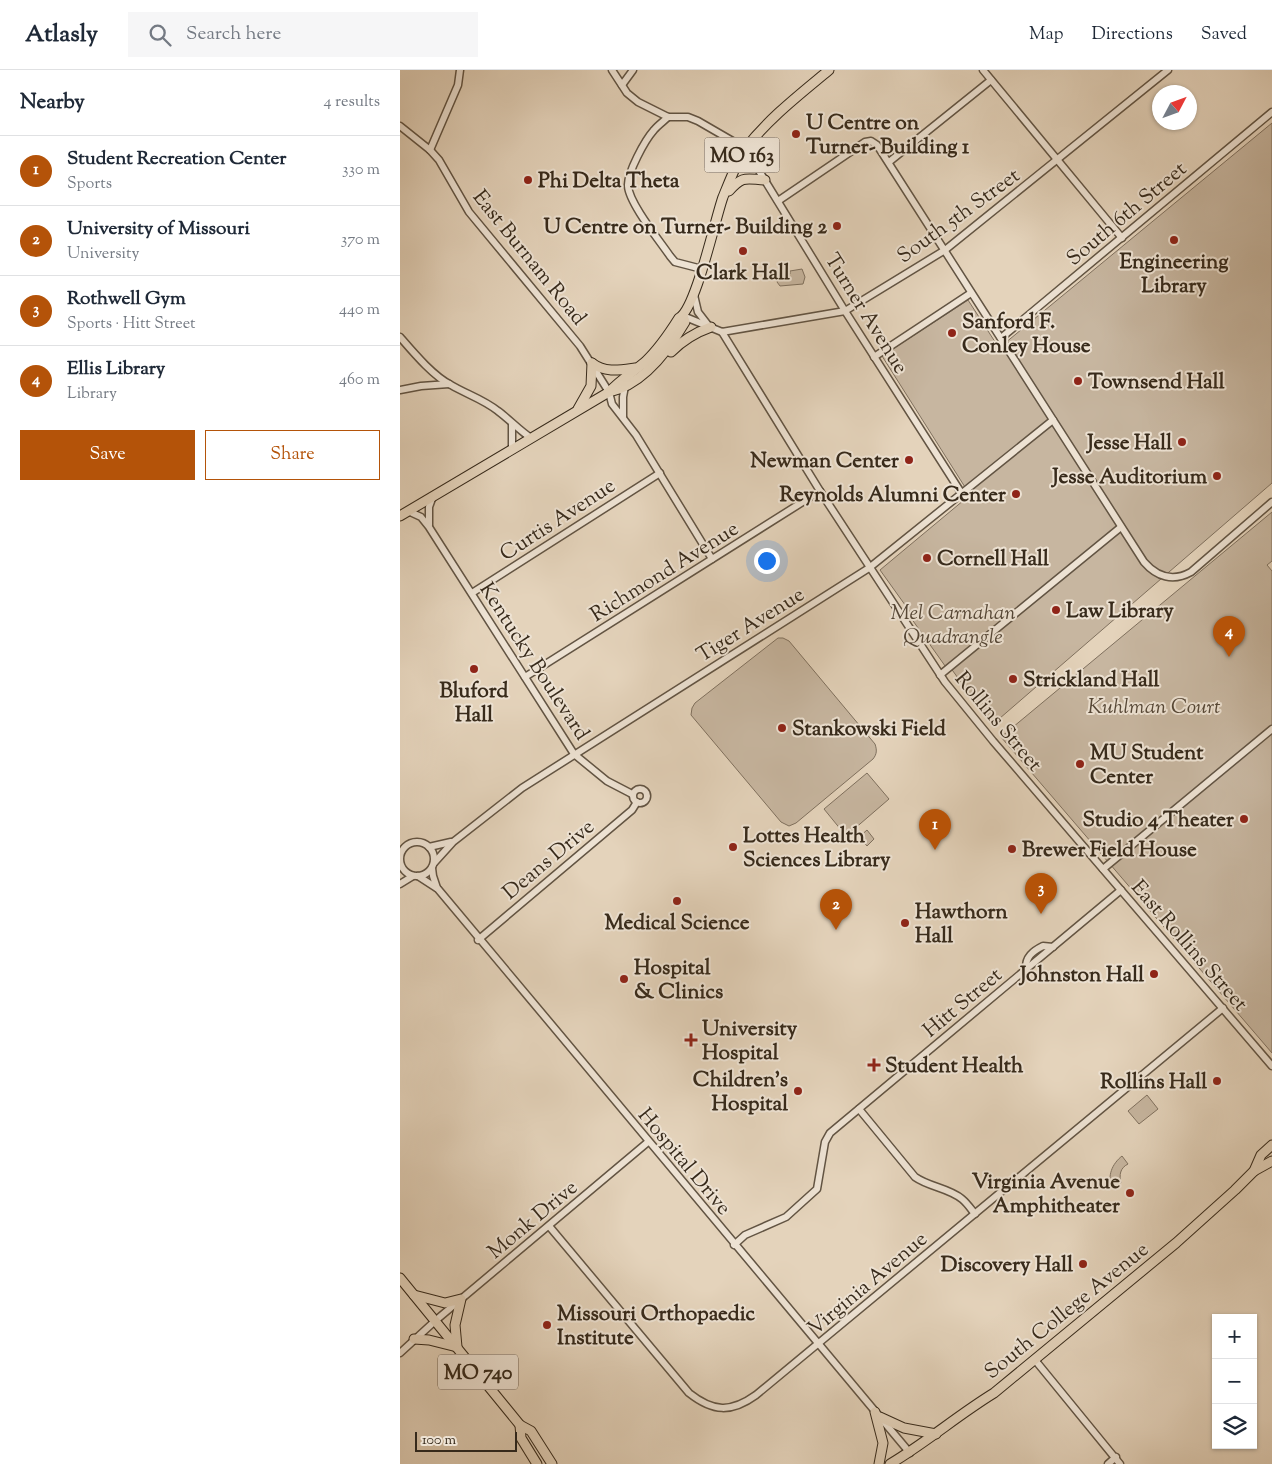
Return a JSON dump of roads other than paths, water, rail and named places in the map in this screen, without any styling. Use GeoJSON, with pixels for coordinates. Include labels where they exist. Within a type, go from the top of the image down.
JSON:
{"type":"FeatureCollection","features":[{"type":"Feature","properties":{"kind":"main road","name":"MO 163"},"geometry":{"type":"LineString","coordinates":[[404,513],[609,392],[621,389],[641,370],[679,318],[684,316],[694,295],[723,197],[744,150],[771,119],[829,70]]}},
{"type":"Feature","properties":{"kind":"main road"},"geometry":{"type":"LineString","coordinates":[[723,197],[736,183],[747,177],[765,180]]}},
{"type":"Feature","properties":{"kind":"main road"},"geometry":{"type":"LineString","coordinates":[[576,411],[591,386],[592,363],[600,368],[610,370],[656,370],[682,340],[699,331],[711,328]]}},
{"type":"Feature","properties":{"kind":"main road","name":"MO 163"},"geometry":{"type":"LineString","coordinates":[[609,392],[616,383],[641,370]]}},
{"type":"Feature","properties":{"kind":"main road","name":"South College Avenue"},"geometry":{"type":"LineString","coordinates":[[1254,1171],[1262,1155],[1272,1145]]}},
{"type":"Feature","properties":{"kind":"main road","name":"South College Avenue"},"geometry":{"type":"LineString","coordinates":[[890,1464],[910,1453],[994,1393],[1176,1243],[1254,1171],[1272,1161]]}},
{"type":"Feature","properties":{"kind":"main road","name":"MO 740"},"geometry":{"type":"LineString","coordinates":[[400,1278],[520,1425],[531,1431],[552,1464]]}},
{"type":"Feature","properties":{"kind":"main road"},"geometry":{"type":"LineString","coordinates":[[414,1295],[445,1302],[461,1299],[455,1325],[457,1347],[429,1340],[414,1339]]}},
{"type":"Feature","properties":{"kind":"main road"},"geometry":{"type":"LineString","coordinates":[[877,1414],[904,1428],[936,1434]]}},
{"type":"Feature","properties":{"kind":"main road"},"geometry":{"type":"LineString","coordinates":[[877,1414],[883,1442],[879,1464]]}},
{"type":"Feature","properties":{"kind":"main road","name":"MO 740"},"geometry":{"type":"LineString","coordinates":[[520,1425],[521,1438],[537,1464]]}},
{"type":"Feature","properties":{"kind":"street"},"geometry":{"type":"LineString","coordinates":[[430,150],[458,85],[460,70]]}},
{"type":"Feature","properties":{"kind":"street"},"geometry":{"type":"LineString","coordinates":[[612,70],[627,93],[638,102],[668,117],[650,136],[630,174],[628,187],[632,197],[670,256],[676,262],[702,269]]}},
{"type":"Feature","properties":{"kind":"street"},"geometry":{"type":"LineString","coordinates":[[622,85],[633,70]]}},
{"type":"Feature","properties":{"kind":"street"},"geometry":{"type":"LineString","coordinates":[[983,70],[1122,238]]}},
{"type":"Feature","properties":{"kind":"street","name":"South 5th Street"},"geometry":{"type":"LineString","coordinates":[[684,316],[722,332],[845,311],[945,250],[1168,70]]}},
{"type":"Feature","properties":{"kind":"street"},"geometry":{"type":"LineString","coordinates":[[889,162],[991,80]]}},
{"type":"Feature","properties":{"kind":"street","name":"South 6th Street"},"geometry":{"type":"LineString","coordinates":[[1001,338],[1272,112]]}},
{"type":"Feature","properties":{"kind":"street","name":"Turner Avenue"},"geometry":{"type":"LineString","coordinates":[[668,117],[688,117],[698,121],[736,143],[753,161],[845,311],[962,494]]}},
{"type":"Feature","properties":{"kind":"street","name":"East Burnam Road"},"geometry":{"type":"LineString","coordinates":[[400,126],[430,150],[439,160],[469,212],[580,346],[609,392],[612,404],[636,435],[712,559]]}},
{"type":"Feature","properties":{"kind":"street"},"geometry":{"type":"LineString","coordinates":[[778,201],[866,142],[871,141],[877,145],[1121,527],[1144,562],[1159,575],[1170,578],[1182,577],[1191,572],[1272,502]]}},
{"type":"Feature","properties":{"kind":"street"},"geometry":{"type":"LineString","coordinates":[[874,357],[971,293]]}},
{"type":"Feature","properties":{"kind":"street"},"geometry":{"type":"LineString","coordinates":[[694,295],[698,312],[711,328]]}},
{"type":"Feature","properties":{"kind":"street","name":"Rollins Street"},"geometry":{"type":"LineString","coordinates":[[722,332],[820,491],[940,675],[989,736],[1103,869]]}},
{"type":"Feature","properties":{"kind":"street"},"geometry":{"type":"LineString","coordinates":[[400,337],[416,355],[449,384],[477,397],[498,411],[531,438]]}},
{"type":"Feature","properties":{"kind":"street"},"geometry":{"type":"LineString","coordinates":[[400,390],[449,384]]}},
{"type":"Feature","properties":{"kind":"street"},"geometry":{"type":"LineString","coordinates":[[624,419],[623,397],[625,386]]}},
{"type":"Feature","properties":{"kind":"street","name":"Tiger Avenue"},"geometry":{"type":"LineString","coordinates":[[433,865],[452,842],[522,788],[869,568],[1053,420]]}},
{"type":"Feature","properties":{"kind":"street"},"geometry":{"type":"LineString","coordinates":[[512,424],[512,450]]}},
{"type":"Feature","properties":{"kind":"street","name":"Curtis Avenue"},"geometry":{"type":"LineString","coordinates":[[472,593],[660,473]]}},
{"type":"Feature","properties":{"kind":"street","name":"Richmond Avenue"},"geometry":{"type":"LineString","coordinates":[[525,677],[820,491]]}},
{"type":"Feature","properties":{"kind":"street"},"geometry":{"type":"LineString","coordinates":[[429,527],[428,515],[433,496]]}},
{"type":"Feature","properties":{"kind":"street","name":"Kentucky Boulevard"},"geometry":{"type":"LineString","coordinates":[[404,513],[421,517],[429,527],[574,754],[608,781],[632,794]]}},
{"type":"Feature","properties":{"kind":"street"},"geometry":{"type":"LineString","coordinates":[[940,675],[1121,527]]}},
{"type":"Feature","properties":{"kind":"street"},"geometry":{"type":"LineString","coordinates":[[1103,869],[1272,728]]}},
{"type":"Feature","properties":{"kind":"street"},"geometry":{"type":"LineString","coordinates":[[638,788],[643,789],[647,797],[645,801],[637,802],[632,794],[638,788]]}},
{"type":"Feature","properties":{"kind":"street","name":"Deans Drive"},"geometry":{"type":"LineString","coordinates":[[478,940],[632,810],[637,802]]}},
{"type":"Feature","properties":{"kind":"street"},"geometry":{"type":"LineString","coordinates":[[400,884],[416,876],[424,875],[433,865],[432,851],[429,846],[418,842],[407,845],[400,855],[401,867],[416,876]]}},
{"type":"Feature","properties":{"kind":"street","name":"Tiger Avenue"},"geometry":{"type":"LineString","coordinates":[[429,846],[452,842]]}},
{"type":"Feature","properties":{"kind":"street","name":"Hospital Drive"},"geometry":{"type":"LineString","coordinates":[[433,865],[438,889]]}},
{"type":"Feature","properties":{"kind":"street","name":"East Rollins Street"},"geometry":{"type":"LineString","coordinates":[[1103,869],[1272,1066]]}},
{"type":"Feature","properties":{"kind":"street","name":"Hospital Drive"},"geometry":{"type":"LineString","coordinates":[[416,876],[438,889],[478,940],[910,1453]]}},
{"type":"Feature","properties":{"kind":"street","name":"Hitt Street"},"geometry":{"type":"LineString","coordinates":[[734,1244],[745,1235],[786,1217],[817,1189],[826,1137],[1121,890]]}},
{"type":"Feature","properties":{"kind":"street","name":"Virginia Avenue"},"geometry":{"type":"LineString","coordinates":[[549,1226],[689,1392],[701,1402],[713,1407],[736,1407],[746,1402],[818,1344],[1223,1008]]}},
{"type":"Feature","properties":{"kind":"street"},"geometry":{"type":"LineString","coordinates":[[859,1109],[915,1177],[925,1184],[954,1194],[962,1199],[975,1214]]}},
{"type":"Feature","properties":{"kind":"street","name":"Monk Drive"},"geometry":{"type":"LineString","coordinates":[[400,1353],[435,1321],[648,1142]]}},
{"type":"Feature","properties":{"kind":"street"},"geometry":{"type":"LineString","coordinates":[[1035,1360],[1120,1464]]}},
{"type":"Feature","properties":{"kind":"street"},"geometry":{"type":"LineString","coordinates":[[1108,1464],[1116,1457]]}},
{"type":"Feature","properties":{"kind":"place","name":"U Centre on Turner- Building 1"},"geometry":{"type":"Point","coordinates":[796,134]}},
{"type":"Feature","properties":{"kind":"place","name":"Phi Delta Theta"},"geometry":{"type":"Point","coordinates":[528,180]}},
{"type":"Feature","properties":{"kind":"place","name":"U Centre on Turner- Building 2"},"geometry":{"type":"Point","coordinates":[837,226]}},
{"type":"Feature","properties":{"kind":"place","name":"Engineering Library"},"geometry":{"type":"Point","coordinates":[1174,240]}},
{"type":"Feature","properties":{"kind":"place","name":"Clark Hall"},"geometry":{"type":"Point","coordinates":[743,251]}},
{"type":"Feature","properties":{"kind":"place","name":"Sanford F. Conley House"},"geometry":{"type":"Point","coordinates":[952,333]}},
{"type":"Feature","properties":{"kind":"place","name":"Townsend Hall"},"geometry":{"type":"Point","coordinates":[1078,381]}},
{"type":"Feature","properties":{"kind":"place","name":"Jesse Hall"},"geometry":{"type":"Point","coordinates":[1182,442]}},
{"type":"Feature","properties":{"kind":"place","name":"Newman Center"},"geometry":{"type":"Point","coordinates":[909,460]}},
{"type":"Feature","properties":{"kind":"place","name":"Jesse Auditorium"},"geometry":{"type":"Point","coordinates":[1217,476]}},
{"type":"Feature","properties":{"kind":"place","name":"Reynolds Alumni Center"},"geometry":{"type":"Point","coordinates":[1016,494]}},
{"type":"Feature","properties":{"kind":"place","name":"Cornell Hall"},"geometry":{"type":"Point","coordinates":[927,558]}},
{"type":"Feature","properties":{"kind":"place","name":"Law Library"},"geometry":{"type":"Point","coordinates":[1056,610]}},
{"type":"Feature","properties":{"kind":"place","name":"Ellis Library"},"geometry":{"type":"Point","coordinates":[1229,657]}},
{"type":"Feature","properties":{"kind":"place","name":"Bluford Hall"},"geometry":{"type":"Point","coordinates":[474,669]}},
{"type":"Feature","properties":{"kind":"place","name":"Strickland Hall"},"geometry":{"type":"Point","coordinates":[1013,679]}},
{"type":"Feature","properties":{"kind":"place","name":"Stankowski Field"},"geometry":{"type":"Point","coordinates":[782,728]}},
{"type":"Feature","properties":{"kind":"place","name":"MU Student Center"},"geometry":{"type":"Point","coordinates":[1080,764]}},
{"type":"Feature","properties":{"kind":"place","name":"Studio 4 Theater"},"geometry":{"type":"Point","coordinates":[1244,819]}},
{"type":"Feature","properties":{"kind":"place","name":"Lottes Health Sciences Library"},"geometry":{"type":"Point","coordinates":[733,847]}},
{"type":"Feature","properties":{"kind":"place","name":"Brewer Field House"},"geometry":{"type":"Point","coordinates":[1012,849]}},
{"type":"Feature","properties":{"kind":"place","name":"Student Recreation Center"},"geometry":{"type":"Point","coordinates":[935,850]}},
{"type":"Feature","properties":{"kind":"place","name":"Medical Science"},"geometry":{"type":"Point","coordinates":[677,901]}},
{"type":"Feature","properties":{"kind":"place","name":"Rothwell Gym"},"geometry":{"type":"Point","coordinates":[1041,914]}},
{"type":"Feature","properties":{"kind":"place","name":"Hawthorn Hall"},"geometry":{"type":"Point","coordinates":[905,923]}},
{"type":"Feature","properties":{"kind":"place","name":"University of Missouri"},"geometry":{"type":"Point","coordinates":[836,930]}},
{"type":"Feature","properties":{"kind":"place","name":"Johnston Hall"},"geometry":{"type":"Point","coordinates":[1154,974]}},
{"type":"Feature","properties":{"kind":"place","name":"Hospital & Clinics"},"geometry":{"type":"Point","coordinates":[624,979]}},
{"type":"Feature","properties":{"kind":"place","name":"University Hospital"},"geometry":{"type":"Point","coordinates":[691,1040]}},
{"type":"Feature","properties":{"kind":"place","name":"Student Health"},"geometry":{"type":"Point","coordinates":[874,1065]}},
{"type":"Feature","properties":{"kind":"place","name":"Rollins Hall"},"geometry":{"type":"Point","coordinates":[1217,1081]}},
{"type":"Feature","properties":{"kind":"place","name":"Children's Hospital"},"geometry":{"type":"Point","coordinates":[798,1091]}},
{"type":"Feature","properties":{"kind":"place","name":"Virginia Avenue Amphitheater"},"geometry":{"type":"Point","coordinates":[1130,1193]}},
{"type":"Feature","properties":{"kind":"place","name":"Discovery Hall"},"geometry":{"type":"Point","coordinates":[1083,1264]}},
{"type":"Feature","properties":{"kind":"place","name":"Missouri Orthopaedic Institute"},"geometry":{"type":"Point","coordinates":[547,1325]}},
{"type":"Feature","properties":{"kind":"park label","name":"Mel Carnahan Quadrangle"},"geometry":{"type":"Point","coordinates":[953,624]}},
{"type":"Feature","properties":{"kind":"park label","name":"Kuhlman Court"},"geometry":{"type":"Point","coordinates":[1154,706]}}]}
